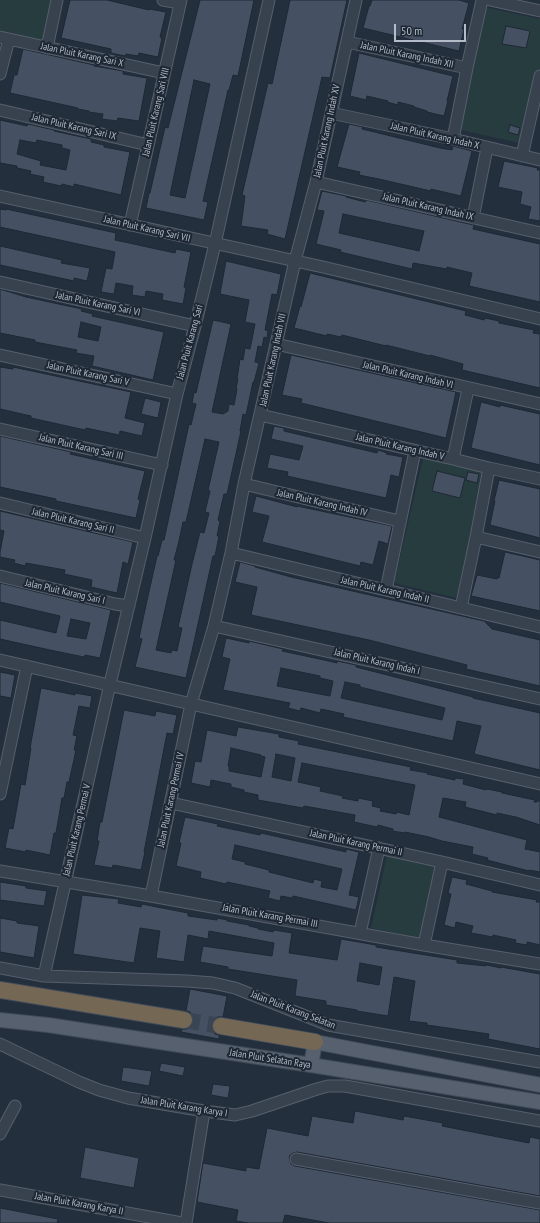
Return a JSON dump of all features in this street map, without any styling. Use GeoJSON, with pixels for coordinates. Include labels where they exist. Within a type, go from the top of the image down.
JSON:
{"type":"FeatureCollection","features":[{"type":"Feature","properties":{"kind":"highway"},"geometry":{"type":"LineString","coordinates":[[0,990],[184,1020]]}},
{"type":"Feature","properties":{"kind":"highway"},"geometry":{"type":"LineString","coordinates":[[221,1026],[314,1042]]}},
{"type":"Feature","properties":{"kind":"main road","name":"Jalan Pluit Selatan Raya"},"geometry":{"type":"LineString","coordinates":[[0,1020],[311,1065],[540,1102]]}},
{"type":"Feature","properties":{"kind":"main road"},"geometry":{"type":"LineString","coordinates":[[311,1065],[314,1042],[540,1085]]}},
{"type":"Feature","properties":{"kind":"street"},"geometry":{"type":"LineString","coordinates":[[48,48],[57,0]]}},
{"type":"Feature","properties":{"kind":"street"},"geometry":{"type":"LineString","coordinates":[[163,0],[181,2]]}},
{"type":"Feature","properties":{"kind":"street","name":"Jalan Pluit Karang Sari"},"geometry":{"type":"LineString","coordinates":[[110,684],[162,465],[177,394],[215,244],[269,0]]}},
{"type":"Feature","properties":{"kind":"street","name":"Jalan Pluit Karang Indah XV"},"geometry":{"type":"LineString","coordinates":[[295,261],[316,182],[356,0]]}},
{"type":"Feature","properties":{"kind":"street"},"geometry":{"type":"LineString","coordinates":[[453,139],[482,0]]}},
{"type":"Feature","properties":{"kind":"street"},"geometry":{"type":"LineString","coordinates":[[490,0],[520,3],[540,12]]}},
{"type":"Feature","properties":{"kind":"street","name":"Jalan Pluit Karang Sari VIII"},"geometry":{"type":"LineString","coordinates":[[130,225],[181,2]]}},
{"type":"Feature","properties":{"kind":"street"},"geometry":{"type":"LineString","coordinates":[[0,74],[4,38]]}},
{"type":"Feature","properties":{"kind":"street","name":"Jalan Pluit Karang Sari X"},"geometry":{"type":"LineString","coordinates":[[4,38],[164,73]]}},
{"type":"Feature","properties":{"kind":"street","name":"Jalan Pluit Karang Indah XII"},"geometry":{"type":"LineString","coordinates":[[347,42],[467,68]]}},
{"type":"Feature","properties":{"kind":"street"},"geometry":{"type":"LineString","coordinates":[[522,156],[540,80]]}},
{"type":"Feature","properties":{"kind":"street","name":"Jalan Pluit Karang Sari IX"},"geometry":{"type":"LineString","coordinates":[[0,110],[148,145]]}},
{"type":"Feature","properties":{"kind":"street","name":"Jalan Pluit Karang Indah X"},"geometry":{"type":"LineString","coordinates":[[331,113],[453,139],[540,160]]}},
{"type":"Feature","properties":{"kind":"street"},"geometry":{"type":"LineString","coordinates":[[472,218],[487,148]]}},
{"type":"Feature","properties":{"kind":"street","name":"Jalan Pluit Karang Indah IX"},"geometry":{"type":"LineString","coordinates":[[316,182],[540,234]]}},
{"type":"Feature","properties":{"kind":"street","name":"Jalan Pluit Karang Sari VII"},"geometry":{"type":"LineString","coordinates":[[0,196],[295,261]]}},
{"type":"Feature","properties":{"kind":"street"},"geometry":{"type":"LineString","coordinates":[[295,261],[540,319]]}},
{"type":"Feature","properties":{"kind":"street","name":"Jalan Pluit Karang Indah VII"},"geometry":{"type":"LineString","coordinates":[[192,704],[214,626],[231,554],[244,484],[295,261]]}},
{"type":"Feature","properties":{"kind":"street","name":"Jalan Pluit Karang Sari VI"},"geometry":{"type":"LineString","coordinates":[[0,282],[195,326]]}},
{"type":"Feature","properties":{"kind":"street","name":"Jalan Pluit Karang Indah VI"},"geometry":{"type":"LineString","coordinates":[[276,344],[468,389],[540,404]]}},
{"type":"Feature","properties":{"kind":"street","name":"Jalan Pluit Karang Sari V"},"geometry":{"type":"LineString","coordinates":[[0,355],[177,394]]}},
{"type":"Feature","properties":{"kind":"street"},"geometry":{"type":"LineString","coordinates":[[453,459],[468,389]]}},
{"type":"Feature","properties":{"kind":"street","name":"Jalan Pluit Karang Indah V"},"geometry":{"type":"LineString","coordinates":[[260,415],[540,479]]}},
{"type":"Feature","properties":{"kind":"street","name":"Jalan Pluit Karang Sari III"},"geometry":{"type":"LineString","coordinates":[[0,429],[162,465]]}},
{"type":"Feature","properties":{"kind":"street"},"geometry":{"type":"LineString","coordinates":[[386,590],[399,521],[415,451]]}},
{"type":"Feature","properties":{"kind":"street"},"geometry":{"type":"LineString","coordinates":[[461,608],[489,468]]}},
{"type":"Feature","properties":{"kind":"street","name":"Jalan Pluit Karang Indah IV"},"geometry":{"type":"LineString","coordinates":[[244,484],[399,521]]}},
{"type":"Feature","properties":{"kind":"street","name":"Jalan Pluit Karang Sari II"},"geometry":{"type":"LineString","coordinates":[[0,503],[145,538]]}},
{"type":"Feature","properties":{"kind":"street"},"geometry":{"type":"LineString","coordinates":[[476,537],[540,552]]}},
{"type":"Feature","properties":{"kind":"street","name":"Jalan Pluit Karang Indah II"},"geometry":{"type":"LineString","coordinates":[[231,554],[540,627]]}},
{"type":"Feature","properties":{"kind":"street","name":"Jalan Pluit Karang Sari I"},"geometry":{"type":"LineString","coordinates":[[0,576],[115,604],[129,606]]}},
{"type":"Feature","properties":{"kind":"street","name":"Jalan Pluit Karang Indah I"},"geometry":{"type":"LineString","coordinates":[[214,626],[540,699]]}},
{"type":"Feature","properties":{"kind":"street"},"geometry":{"type":"LineString","coordinates":[[0,660],[110,684],[540,784]]}},
{"type":"Feature","properties":{"kind":"street"},"geometry":{"type":"LineString","coordinates":[[0,794],[27,666]]}},
{"type":"Feature","properties":{"kind":"street","name":"Jalan Pluit Karang Permai V"},"geometry":{"type":"LineString","coordinates":[[44,976],[110,684]]}},
{"type":"Feature","properties":{"kind":"street","name":"Jalan Pluit Karang Permai IV"},"geometry":{"type":"LineString","coordinates":[[151,896],[192,704]]}},
{"type":"Feature","properties":{"kind":"street","name":"Jalan Pluit Karang Permai II"},"geometry":{"type":"LineString","coordinates":[[171,803],[540,885]]}},
{"type":"Feature","properties":{"kind":"street"},"geometry":{"type":"LineString","coordinates":[[360,933],[379,848]]}},
{"type":"Feature","properties":{"kind":"street"},"geometry":{"type":"LineString","coordinates":[[424,945],[442,862]]}},
{"type":"Feature","properties":{"kind":"street","name":"Jalan Pluit Karang Permai III"},"geometry":{"type":"LineString","coordinates":[[0,871],[540,964]]}},
{"type":"Feature","properties":{"kind":"street","name":"Jalan Pluit Karang Selatan"},"geometry":{"type":"LineString","coordinates":[[0,968],[44,976],[213,983],[235,988],[328,1025],[348,1030],[540,1062]]}},
{"type":"Feature","properties":{"kind":"street","name":"Jalan Pluit Karang Karya I"},"geometry":{"type":"LineString","coordinates":[[0,1044],[99,1090],[128,1098],[222,1114],[240,1114],[328,1086],[345,1086],[540,1121]]}},
{"type":"Feature","properties":{"kind":"street"},"geometry":{"type":"LineString","coordinates":[[0,1134],[15,1106]]}},
{"type":"Feature","properties":{"kind":"street"},"geometry":{"type":"LineString","coordinates":[[186,1223],[204,1111]]}},
{"type":"Feature","properties":{"kind":"street"},"geometry":{"type":"LineString","coordinates":[[296,1159],[540,1204]]}},
{"type":"Feature","properties":{"kind":"street","name":"Jalan Pluit Karang Karya II"},"geometry":{"type":"LineString","coordinates":[[0,1190],[182,1223]]}},
{"type":"Feature","properties":{"kind":"green space"},"geometry":{"type":"Polygon","coordinates":[[[0,0],[51,0],[43,41],[0,30],[0,0]]]}},
{"type":"Feature","properties":{"kind":"green space"},"geometry":{"type":"Polygon","coordinates":[[[484,7],[540,19],[540,97],[529,145],[456,129],[484,7]]]}},
{"type":"Feature","properties":{"kind":"green space"},"geometry":{"type":"Polygon","coordinates":[[[424,454],[488,469],[457,598],[394,583],[424,454]]]}},
{"type":"Feature","properties":{"kind":"green space"},"geometry":{"type":"Polygon","coordinates":[[[388,850],[444,863],[427,940],[371,928],[388,850]]]}},
{"type":"Feature","properties":{"kind":"building"},"geometry":{"type":"Polygon","coordinates":[[[70,0],[107,0],[149,10],[166,12],[160,37],[162,38],[158,57],[139,53],[138,56],[126,54],[125,56],[111,53],[111,49],[61,38],[70,0]]]}},
{"type":"Feature","properties":{"kind":"building"},"geometry":{"type":"Polygon","coordinates":[[[200,0],[254,0],[238,76],[233,75],[228,90],[203,201],[208,202],[204,220],[146,208],[165,127],[168,128],[200,0]],[[194,80],[170,195],[185,198],[210,84],[194,80]]]}},
{"type":"Feature","properties":{"kind":"building"},"geometry":{"type":"Polygon","coordinates":[[[290,0],[347,0],[330,78],[322,77],[285,239],[267,234],[268,230],[241,226],[245,196],[242,195],[268,83],[272,84],[290,0]]]}},
{"type":"Feature","properties":{"kind":"building"},"geometry":{"type":"Polygon","coordinates":[[[372,0],[459,0],[469,3],[462,29],[464,29],[459,51],[363,28],[372,0]]]}},
{"type":"Feature","properties":{"kind":"building"},"geometry":{"type":"Polygon","coordinates":[[[506,26],[530,31],[526,48],[502,44],[506,26]]]}},
{"type":"Feature","properties":{"kind":"building"},"geometry":{"type":"Polygon","coordinates":[[[23,49],[94,66],[123,71],[123,74],[147,78],[139,121],[118,118],[117,121],[102,119],[103,114],[10,93],[14,75],[17,75],[23,49]]]}},
{"type":"Feature","properties":{"kind":"building"},"geometry":{"type":"Polygon","coordinates":[[[359,53],[453,76],[444,116],[398,102],[398,105],[367,96],[366,100],[350,96],[359,53]]]}},
{"type":"Feature","properties":{"kind":"building"},"geometry":{"type":"Polygon","coordinates":[[[0,120],[27,126],[28,124],[91,139],[91,142],[104,145],[104,147],[130,152],[121,195],[74,184],[74,187],[43,182],[44,177],[30,174],[31,171],[17,168],[17,166],[0,163],[0,120]],[[20,140],[17,154],[41,161],[40,165],[66,170],[70,150],[62,148],[62,145],[37,140],[36,143],[20,140]]]}},
{"type":"Feature","properties":{"kind":"building"},"geometry":{"type":"Polygon","coordinates":[[[349,124],[363,127],[362,129],[440,148],[452,150],[453,146],[472,151],[461,196],[359,175],[360,172],[337,167],[349,124]]]}},
{"type":"Feature","properties":{"kind":"building"},"geometry":{"type":"Polygon","coordinates":[[[510,125],[520,128],[518,135],[508,132],[510,125]]]}},
{"type":"Feature","properties":{"kind":"building"},"geometry":{"type":"Polygon","coordinates":[[[504,161],[538,168],[537,170],[540,170],[540,221],[528,219],[531,207],[520,204],[522,192],[498,187],[504,161]]]}},
{"type":"Feature","properties":{"kind":"building"},"geometry":{"type":"Polygon","coordinates":[[[322,191],[365,202],[366,200],[474,225],[473,229],[540,244],[540,302],[469,286],[472,273],[447,267],[447,269],[413,263],[412,269],[340,252],[341,250],[316,244],[324,211],[317,210],[322,191]],[[343,214],[339,233],[419,251],[424,231],[343,214]]]}},
{"type":"Feature","properties":{"kind":"building"},"geometry":{"type":"Polygon","coordinates":[[[0,209],[6,209],[116,233],[115,240],[175,253],[176,249],[191,252],[184,287],[186,288],[183,304],[162,300],[163,294],[146,291],[145,297],[132,295],[133,286],[116,283],[114,294],[101,292],[106,268],[112,269],[115,252],[0,227],[0,209]]]}},
{"type":"Feature","properties":{"kind":"building"},"geometry":{"type":"Polygon","coordinates":[[[0,246],[62,260],[61,263],[90,268],[87,281],[74,278],[74,281],[0,265],[0,246]]]}},
{"type":"Feature","properties":{"kind":"building"},"geometry":{"type":"Polygon","coordinates":[[[226,261],[281,274],[277,295],[272,294],[265,330],[268,331],[267,338],[264,337],[262,347],[258,346],[255,362],[259,363],[253,382],[246,415],[243,414],[241,431],[227,494],[224,494],[218,520],[220,521],[217,536],[219,536],[215,556],[213,556],[186,678],[135,667],[142,639],[139,638],[157,556],[162,540],[164,540],[189,424],[191,425],[196,404],[192,403],[194,392],[196,393],[213,320],[231,324],[212,412],[223,414],[228,411],[229,404],[234,405],[240,359],[243,360],[245,348],[250,349],[255,324],[245,322],[249,300],[220,294],[226,261]],[[205,439],[186,522],[183,522],[174,560],[176,560],[156,650],[171,653],[172,650],[177,651],[182,628],[178,627],[192,564],[200,532],[204,533],[209,513],[205,512],[210,491],[208,490],[219,442],[205,439]]]}},
{"type":"Feature","properties":{"kind":"building"},"geometry":{"type":"Polygon","coordinates":[[[310,273],[466,311],[465,315],[484,320],[485,318],[499,321],[499,323],[534,330],[533,333],[540,334],[540,388],[462,370],[463,364],[430,355],[342,335],[341,337],[327,334],[327,336],[294,328],[310,273]]]}},
{"type":"Feature","properties":{"kind":"building"},"geometry":{"type":"Polygon","coordinates":[[[0,289],[26,297],[82,309],[81,311],[93,314],[92,316],[164,332],[153,380],[92,366],[94,356],[76,353],[77,350],[35,342],[35,340],[0,333],[0,289]],[[81,322],[78,337],[98,341],[101,327],[81,322]]]}},
{"type":"Feature","properties":{"kind":"building"},"geometry":{"type":"Polygon","coordinates":[[[291,355],[456,392],[446,438],[301,403],[302,399],[282,395],[291,355]]]}},
{"type":"Feature","properties":{"kind":"building"},"geometry":{"type":"Polygon","coordinates":[[[0,367],[13,369],[13,367],[131,392],[125,418],[145,423],[142,436],[120,431],[119,435],[86,428],[85,430],[31,418],[31,416],[0,409],[0,367]]]}},
{"type":"Feature","properties":{"kind":"building"},"geometry":{"type":"Polygon","coordinates":[[[145,398],[161,402],[158,418],[141,414],[145,398]]]}},
{"type":"Feature","properties":{"kind":"building"},"geometry":{"type":"Polygon","coordinates":[[[481,402],[540,414],[540,465],[471,448],[481,402]]]}},
{"type":"Feature","properties":{"kind":"building"},"geometry":{"type":"Polygon","coordinates":[[[274,426],[284,428],[284,431],[377,453],[378,450],[387,453],[386,454],[403,457],[399,477],[391,475],[386,498],[287,476],[288,472],[267,468],[270,454],[299,460],[303,446],[271,439],[274,426]]]}},
{"type":"Feature","properties":{"kind":"building"},"geometry":{"type":"Polygon","coordinates":[[[0,436],[145,471],[138,499],[140,500],[136,518],[56,501],[56,499],[0,487],[0,436]]]}},
{"type":"Feature","properties":{"kind":"building"},"geometry":{"type":"Polygon","coordinates":[[[437,471],[465,478],[460,498],[432,491],[437,471]]]}},
{"type":"Feature","properties":{"kind":"building"},"geometry":{"type":"Polygon","coordinates":[[[468,472],[479,474],[477,483],[466,480],[468,472]]]}},
{"type":"Feature","properties":{"kind":"building"},"geometry":{"type":"Polygon","coordinates":[[[499,480],[540,489],[540,538],[490,525],[499,480]]]}},
{"type":"Feature","properties":{"kind":"building"},"geometry":{"type":"Polygon","coordinates":[[[256,496],[297,507],[392,526],[388,544],[379,541],[373,565],[361,562],[360,566],[262,542],[269,516],[252,512],[256,496]]]}},
{"type":"Feature","properties":{"kind":"building"},"geometry":{"type":"Polygon","coordinates":[[[0,511],[133,542],[128,564],[123,562],[117,593],[91,587],[92,580],[64,574],[65,570],[26,563],[25,566],[14,563],[15,560],[0,557],[4,531],[0,530],[0,511]]]}},
{"type":"Feature","properties":{"kind":"building"},"geometry":{"type":"Polygon","coordinates":[[[505,552],[540,560],[540,611],[471,596],[477,575],[497,579],[499,578],[505,552]]]}},
{"type":"Feature","properties":{"kind":"building"},"geometry":{"type":"Polygon","coordinates":[[[240,562],[291,577],[484,621],[492,629],[540,640],[540,686],[466,669],[467,665],[369,640],[251,615],[257,587],[235,582],[240,562]]]}},
{"type":"Feature","properties":{"kind":"building"},"geometry":{"type":"Polygon","coordinates":[[[0,583],[111,610],[100,658],[85,655],[84,657],[0,639],[0,620],[56,633],[60,616],[0,602],[0,583]],[[71,619],[67,636],[86,639],[90,623],[71,619]]]}},
{"type":"Feature","properties":{"kind":"building"},"geometry":{"type":"Polygon","coordinates":[[[226,638],[249,643],[249,641],[283,649],[282,651],[337,663],[337,661],[356,665],[356,667],[473,698],[540,713],[540,770],[474,754],[481,726],[457,721],[453,741],[343,717],[344,714],[321,709],[320,713],[301,708],[300,711],[288,708],[290,703],[223,690],[230,659],[222,657],[226,638]],[[281,668],[277,686],[330,696],[333,681],[320,678],[320,676],[281,668]],[[345,682],[341,698],[442,720],[445,708],[345,682]]]}},
{"type":"Feature","properties":{"kind":"building"},"geometry":{"type":"Polygon","coordinates":[[[0,672],[15,675],[11,698],[0,696],[0,672]]]}},
{"type":"Feature","properties":{"kind":"building"},"geometry":{"type":"Polygon","coordinates":[[[41,688],[75,695],[75,693],[92,696],[90,708],[79,706],[73,735],[77,736],[74,750],[76,750],[69,782],[67,782],[64,798],[62,798],[56,833],[54,833],[50,855],[26,850],[26,852],[5,848],[9,828],[13,829],[21,784],[25,785],[41,688]]]}},
{"type":"Feature","properties":{"kind":"building"},"geometry":{"type":"Polygon","coordinates":[[[124,710],[155,716],[156,711],[177,715],[173,734],[167,733],[141,870],[113,865],[112,868],[94,865],[99,841],[97,841],[100,822],[102,822],[124,710]]]}},
{"type":"Feature","properties":{"kind":"building"},"geometry":{"type":"Polygon","coordinates":[[[238,727],[279,734],[279,737],[299,741],[298,744],[411,767],[410,770],[455,780],[455,778],[464,779],[463,784],[535,800],[534,802],[540,801],[540,825],[516,817],[497,813],[497,815],[465,807],[466,802],[443,798],[439,817],[527,840],[525,849],[540,852],[540,872],[529,871],[487,860],[488,858],[472,854],[473,847],[405,832],[393,831],[393,829],[378,825],[377,827],[354,822],[355,815],[258,800],[258,795],[231,787],[231,784],[211,780],[210,787],[191,783],[195,761],[201,762],[207,730],[236,736],[238,727]],[[231,748],[228,766],[229,771],[261,777],[265,757],[231,748]],[[276,754],[272,777],[291,781],[295,758],[276,754]],[[302,763],[298,782],[321,787],[320,791],[343,796],[342,798],[358,801],[358,798],[373,801],[372,806],[381,808],[380,811],[396,814],[397,812],[409,815],[415,785],[302,763]]]}},
{"type":"Feature","properties":{"kind":"building"},"geometry":{"type":"Polygon","coordinates":[[[185,817],[218,824],[217,826],[260,835],[261,833],[346,852],[346,849],[359,852],[349,895],[359,897],[356,910],[293,896],[292,898],[281,896],[280,901],[268,898],[270,891],[200,878],[201,872],[176,866],[181,843],[179,843],[185,817]],[[235,845],[232,859],[269,870],[269,872],[313,883],[314,879],[322,881],[321,887],[337,890],[342,869],[235,845]]]}},
{"type":"Feature","properties":{"kind":"building"},"geometry":{"type":"Polygon","coordinates":[[[452,877],[467,880],[466,884],[492,892],[537,900],[536,902],[540,902],[540,945],[527,942],[527,945],[515,943],[516,940],[493,935],[493,937],[471,933],[473,926],[456,922],[455,928],[444,925],[451,894],[448,893],[452,877]]]}},
{"type":"Feature","properties":{"kind":"building"},"geometry":{"type":"Polygon","coordinates":[[[0,882],[47,891],[44,906],[0,900],[0,882]]]}},
{"type":"Feature","properties":{"kind":"building"},"geometry":{"type":"Polygon","coordinates":[[[82,895],[119,899],[118,903],[141,907],[142,904],[188,913],[188,916],[217,920],[217,918],[273,932],[274,930],[292,933],[289,953],[337,960],[341,939],[376,945],[376,947],[457,960],[457,963],[487,965],[540,974],[540,1049],[488,1039],[489,1034],[409,1021],[415,981],[394,977],[388,1016],[326,1005],[326,1001],[295,996],[297,980],[228,969],[228,967],[200,962],[203,946],[272,956],[274,943],[209,931],[208,939],[188,935],[184,962],[156,958],[160,931],[140,928],[134,963],[73,954],[82,895]],[[360,963],[357,981],[379,985],[382,967],[360,963]]]}},
{"type":"Feature","properties":{"kind":"building"},"geometry":{"type":"Polygon","coordinates":[[[0,918],[17,921],[17,923],[39,926],[34,958],[0,952],[0,918]]]}},
{"type":"Feature","properties":{"kind":"building"},"geometry":{"type":"Polygon","coordinates":[[[190,989],[227,996],[223,1017],[217,1017],[212,1024],[212,1030],[215,1034],[219,1035],[219,1039],[181,1032],[182,1029],[187,1029],[191,1026],[193,1022],[193,1016],[190,1012],[186,1011],[190,989]]]}},
{"type":"Feature","properties":{"kind":"building"},"geometry":{"type":"Polygon","coordinates":[[[161,1063],[185,1067],[183,1076],[159,1071],[161,1063]]]}},
{"type":"Feature","properties":{"kind":"building"},"geometry":{"type":"Polygon","coordinates":[[[123,1067],[152,1071],[149,1086],[121,1081],[123,1067]]]}},
{"type":"Feature","properties":{"kind":"building"},"geometry":{"type":"Polygon","coordinates":[[[213,1084],[230,1086],[228,1098],[211,1095],[213,1084]]]}},
{"type":"Feature","properties":{"kind":"building"},"geometry":{"type":"Polygon","coordinates":[[[355,1111],[403,1120],[404,1116],[443,1123],[442,1126],[529,1143],[530,1137],[540,1139],[540,1196],[297,1152],[290,1155],[289,1158],[291,1164],[295,1166],[540,1210],[540,1223],[329,1223],[285,1215],[283,1223],[249,1223],[236,1221],[238,1210],[197,1202],[203,1163],[246,1171],[246,1167],[259,1169],[267,1128],[308,1136],[312,1116],[353,1123],[355,1111]]]}},
{"type":"Feature","properties":{"kind":"building"},"geometry":{"type":"Polygon","coordinates":[[[85,1147],[139,1158],[134,1188],[80,1178],[85,1147]]]}},
{"type":"Feature","properties":{"kind":"building"},"geometry":{"type":"Polygon","coordinates":[[[0,1208],[58,1219],[57,1223],[0,1223],[0,1208]]]}},
{"type":"Feature","properties":{"kind":"tunnel"},"geometry":{"type":"LineString","coordinates":[[184,1020],[221,1026]]}}]}
